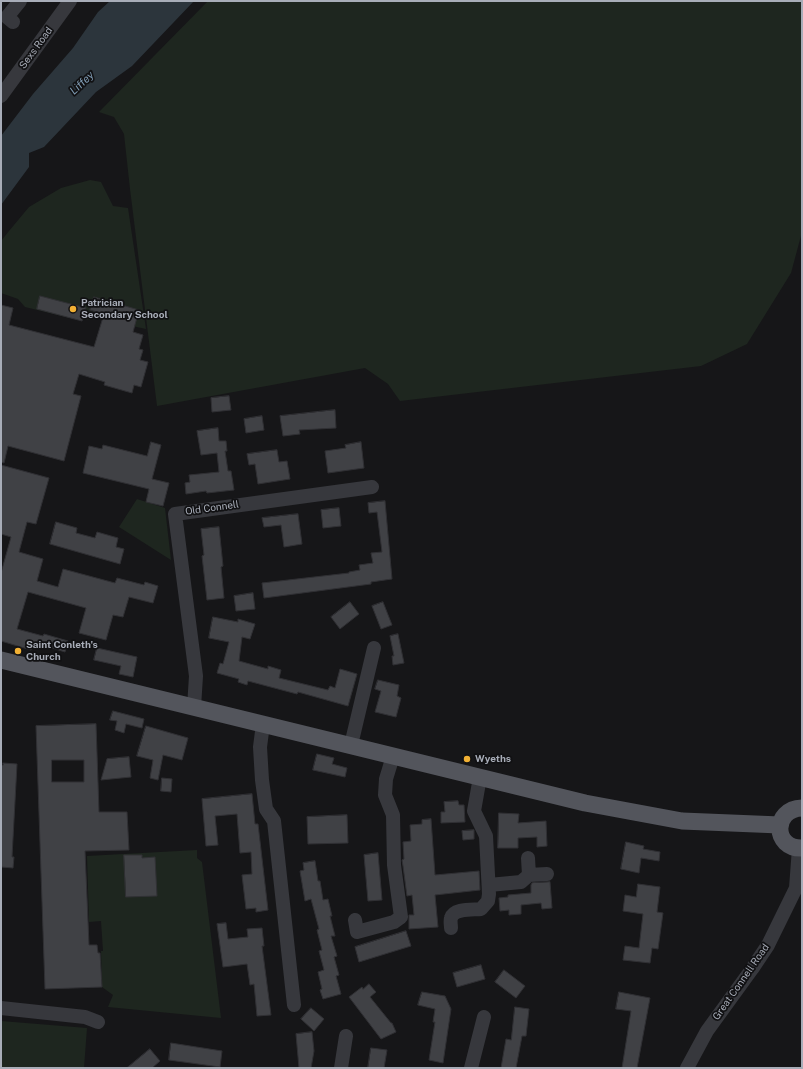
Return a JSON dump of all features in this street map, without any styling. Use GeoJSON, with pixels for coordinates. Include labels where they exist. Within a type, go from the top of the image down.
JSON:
{"type":"FeatureCollection","features":[{"type":"Feature","properties":{"kind":"main road"},"geometry":{"type":"LineString","coordinates":[[1,660],[585,803],[682,821],[780,824]]}},
{"type":"Feature","properties":{"kind":"main road"},"geometry":{"type":"LineString","coordinates":[[800,848],[786,843],[780,832],[780,824],[788,811],[795,808],[802,808]]}},
{"type":"Feature","properties":{"kind":"street"},"geometry":{"type":"LineString","coordinates":[[14,22],[7,18],[20,1]]}},
{"type":"Feature","properties":{"kind":"street","name":"Sexs Road"},"geometry":{"type":"LineString","coordinates":[[1,96],[69,1]]}},
{"type":"Feature","properties":{"kind":"street","name":"Old Connell"},"geometry":{"type":"LineString","coordinates":[[194,707],[196,676],[175,514],[372,486]]}},
{"type":"Feature","properties":{"kind":"street"},"geometry":{"type":"LineString","coordinates":[[351,745],[374,648]]}},
{"type":"Feature","properties":{"kind":"street"},"geometry":{"type":"LineString","coordinates":[[263,724],[260,747],[262,780],[266,809],[274,821],[294,1005]]}},
{"type":"Feature","properties":{"kind":"street"},"geometry":{"type":"LineString","coordinates":[[355,920],[357,932],[394,922],[401,917],[394,865],[393,815],[385,795],[386,779],[393,756]]}},
{"type":"Feature","properties":{"kind":"street"},"geometry":{"type":"LineString","coordinates":[[451,928],[451,918],[454,913],[458,911],[481,909],[488,901],[489,885],[486,836],[474,811],[480,777]]}},
{"type":"Feature","properties":{"kind":"street","name":"Great Connell Road"},"geometry":{"type":"LineString","coordinates":[[687,1068],[707,1030],[768,945],[796,888],[800,848]]}},
{"type":"Feature","properties":{"kind":"street"},"geometry":{"type":"LineString","coordinates":[[528,858],[529,875]]}},
{"type":"Feature","properties":{"kind":"street"},"geometry":{"type":"LineString","coordinates":[[489,885],[521,882],[529,875],[547,874]]}},
{"type":"Feature","properties":{"kind":"street"},"geometry":{"type":"LineString","coordinates":[[1,1008],[85,1017],[98,1022]]}},
{"type":"Feature","properties":{"kind":"street"},"geometry":{"type":"LineString","coordinates":[[471,1068],[484,1017]]}},
{"type":"Feature","properties":{"kind":"street"},"geometry":{"type":"LineString","coordinates":[[341,1068],[346,1036]]}},
{"type":"Feature","properties":{"kind":"shaded area"},"geometry":{"type":"Polygon","coordinates":[[[208,1],[802,1],[802,232],[791,273],[747,344],[701,366],[400,401],[388,384],[365,368],[157,406],[124,134],[114,117],[99,112],[208,1]]]}},
{"type":"Feature","properties":{"kind":"shaded area"},"geometry":{"type":"Polygon","coordinates":[[[90,180],[101,182],[113,206],[128,208],[146,329],[99,319],[78,320],[25,307],[18,299],[1,293],[1,241],[29,207],[61,188],[90,180]]]}},
{"type":"Feature","properties":{"kind":"shaded area"},"geometry":{"type":"Polygon","coordinates":[[[137,499],[165,508],[171,560],[119,527],[137,499]]]}},
{"type":"Feature","properties":{"kind":"shaded area"},"geometry":{"type":"Polygon","coordinates":[[[197,850],[197,858],[202,862],[221,1018],[108,1007],[113,995],[102,987],[101,951],[103,951],[101,921],[89,922],[87,856],[197,850]]]}},
{"type":"Feature","properties":{"kind":"shaded area"},"geometry":{"type":"Polygon","coordinates":[[[1,1021],[87,1028],[84,1068],[1,1068],[1,1021]]]}},
{"type":"Feature","properties":{"kind":"water","name":"Liffey"},"geometry":{"type":"Polygon","coordinates":[[[110,1],[194,1],[132,66],[96,92],[44,147],[29,153],[29,167],[1,205],[1,136],[33,94],[73,48],[98,12],[110,1]]]}},
{"type":"Feature","properties":{"kind":"building"},"geometry":{"type":"Polygon","coordinates":[[[40,296],[86,308],[82,321],[37,309],[40,296]]]}},
{"type":"Feature","properties":{"kind":"building"},"geometry":{"type":"Polygon","coordinates":[[[94,297],[139,310],[133,332],[143,335],[139,349],[143,350],[140,360],[148,362],[141,387],[134,385],[132,393],[104,385],[105,382],[79,374],[73,394],[81,396],[64,461],[8,446],[4,463],[1,462],[1,305],[13,308],[9,325],[94,347],[104,314],[90,310],[94,297]]]}},
{"type":"Feature","properties":{"kind":"building"},"geometry":{"type":"Polygon","coordinates":[[[229,396],[231,410],[212,412],[211,398],[229,396]]]}},
{"type":"Feature","properties":{"kind":"building"},"geometry":{"type":"Polygon","coordinates":[[[335,410],[336,428],[299,430],[300,434],[283,436],[280,416],[335,410]]]}},
{"type":"Feature","properties":{"kind":"building"},"geometry":{"type":"Polygon","coordinates":[[[262,416],[264,430],[246,433],[244,419],[262,416]]]}},
{"type":"Feature","properties":{"kind":"building"},"geometry":{"type":"Polygon","coordinates":[[[218,428],[219,441],[226,441],[227,451],[225,451],[228,471],[231,471],[234,490],[207,493],[206,491],[186,494],[185,483],[190,482],[189,475],[219,472],[217,453],[201,455],[197,431],[218,428]]]}},
{"type":"Feature","properties":{"kind":"building"},"geometry":{"type":"Polygon","coordinates":[[[151,442],[161,445],[152,479],[169,483],[163,506],[146,502],[149,489],[83,473],[89,446],[102,449],[103,445],[147,456],[151,442]]]}},
{"type":"Feature","properties":{"kind":"building"},"geometry":{"type":"Polygon","coordinates":[[[361,442],[364,468],[328,473],[325,451],[346,448],[345,445],[361,442]]]}},
{"type":"Feature","properties":{"kind":"building"},"geometry":{"type":"Polygon","coordinates":[[[277,450],[279,462],[287,461],[290,479],[258,484],[255,464],[249,465],[247,454],[277,450]]]}},
{"type":"Feature","properties":{"kind":"building"},"geometry":{"type":"Polygon","coordinates":[[[1,465],[49,478],[36,524],[27,522],[19,552],[43,559],[37,581],[58,587],[63,569],[115,583],[117,578],[144,585],[145,582],[158,586],[153,603],[129,597],[123,617],[113,615],[106,640],[79,633],[86,608],[28,592],[17,629],[43,636],[44,634],[68,641],[65,652],[33,642],[31,650],[1,641],[1,573],[11,537],[1,534],[1,465]]]}},
{"type":"Feature","properties":{"kind":"building"},"geometry":{"type":"Polygon","coordinates":[[[385,501],[392,579],[371,582],[371,584],[264,598],[262,583],[349,573],[360,570],[359,565],[373,563],[371,553],[382,552],[377,512],[369,513],[368,503],[385,501]]]}},
{"type":"Feature","properties":{"kind":"building"},"geometry":{"type":"Polygon","coordinates":[[[339,508],[341,526],[323,528],[321,510],[339,508]]]}},
{"type":"Feature","properties":{"kind":"building"},"geometry":{"type":"Polygon","coordinates":[[[298,514],[302,544],[284,547],[281,525],[264,527],[262,518],[298,514]]]}},
{"type":"Feature","properties":{"kind":"building"},"geometry":{"type":"Polygon","coordinates":[[[56,522],[77,528],[76,533],[95,538],[97,532],[118,538],[116,547],[124,549],[120,564],[50,544],[56,522]]]}},
{"type":"Feature","properties":{"kind":"building"},"geometry":{"type":"Polygon","coordinates":[[[219,527],[223,566],[221,567],[224,598],[207,600],[202,556],[204,555],[201,529],[219,527]]]}},
{"type":"Feature","properties":{"kind":"building"},"geometry":{"type":"Polygon","coordinates":[[[253,593],[255,609],[236,611],[234,596],[253,593]]]}},
{"type":"Feature","properties":{"kind":"building"},"geometry":{"type":"Polygon","coordinates":[[[350,602],[359,614],[340,629],[331,617],[350,602]]]}},
{"type":"Feature","properties":{"kind":"building"},"geometry":{"type":"Polygon","coordinates":[[[383,602],[392,625],[381,629],[372,606],[383,602]]]}},
{"type":"Feature","properties":{"kind":"building"},"geometry":{"type":"Polygon","coordinates":[[[213,617],[238,622],[238,619],[255,624],[250,639],[242,637],[239,661],[268,669],[268,666],[281,670],[279,678],[328,690],[330,686],[335,688],[340,669],[357,674],[348,706],[298,692],[297,694],[248,681],[247,685],[238,682],[239,679],[217,673],[220,663],[223,664],[229,642],[209,638],[213,617]]]}},
{"type":"Feature","properties":{"kind":"building"},"geometry":{"type":"Polygon","coordinates":[[[398,634],[404,663],[393,665],[392,656],[394,656],[390,636],[398,634]]]}},
{"type":"Feature","properties":{"kind":"building"},"geometry":{"type":"Polygon","coordinates":[[[97,648],[137,657],[133,677],[119,674],[121,666],[94,660],[97,648]]]}},
{"type":"Feature","properties":{"kind":"building"},"geometry":{"type":"Polygon","coordinates":[[[378,680],[399,685],[397,696],[401,698],[396,717],[375,712],[381,691],[375,689],[378,680]]]}},
{"type":"Feature","properties":{"kind":"building"},"geometry":{"type":"Polygon","coordinates":[[[113,711],[144,719],[142,728],[126,724],[124,733],[115,730],[117,721],[110,720],[113,711]]]}},
{"type":"Feature","properties":{"kind":"building"},"geometry":{"type":"Polygon","coordinates":[[[96,724],[99,812],[127,812],[129,850],[85,851],[89,945],[97,945],[98,953],[100,953],[102,987],[45,989],[36,726],[96,724]],[[52,760],[52,782],[84,782],[84,760],[52,760]]]}},
{"type":"Feature","properties":{"kind":"building"},"geometry":{"type":"Polygon","coordinates":[[[146,726],[188,738],[182,760],[163,755],[158,780],[150,778],[153,760],[137,756],[146,726]]]}},
{"type":"Feature","properties":{"kind":"building"},"geometry":{"type":"Polygon","coordinates":[[[317,754],[334,758],[332,764],[347,768],[345,777],[313,770],[317,754]]]}},
{"type":"Feature","properties":{"kind":"building"},"geometry":{"type":"Polygon","coordinates":[[[129,757],[131,777],[101,780],[107,759],[129,757]]]}},
{"type":"Feature","properties":{"kind":"building"},"geometry":{"type":"Polygon","coordinates":[[[3,763],[17,764],[12,857],[14,857],[13,868],[1,867],[1,765],[3,765],[3,763]]]}},
{"type":"Feature","properties":{"kind":"building"},"geometry":{"type":"Polygon","coordinates":[[[162,778],[172,779],[171,792],[161,791],[162,778]]]}},
{"type":"Feature","properties":{"kind":"building"},"geometry":{"type":"Polygon","coordinates":[[[252,794],[255,824],[258,824],[268,910],[256,912],[256,908],[246,909],[242,875],[252,874],[251,852],[240,853],[237,814],[215,816],[218,845],[206,846],[202,799],[252,794]]]}},
{"type":"Feature","properties":{"kind":"building"},"geometry":{"type":"Polygon","coordinates":[[[458,801],[459,805],[464,805],[465,822],[441,823],[441,812],[445,812],[444,802],[458,801]]]}},
{"type":"Feature","properties":{"kind":"building"},"geometry":{"type":"Polygon","coordinates":[[[499,813],[519,814],[518,823],[546,821],[547,846],[537,847],[537,837],[518,838],[518,848],[498,848],[499,813]]]}},
{"type":"Feature","properties":{"kind":"building"},"geometry":{"type":"Polygon","coordinates":[[[347,815],[348,843],[308,844],[307,817],[347,815]]]}},
{"type":"Feature","properties":{"kind":"building"},"geometry":{"type":"Polygon","coordinates":[[[431,819],[435,875],[479,871],[480,890],[435,895],[438,927],[409,929],[409,915],[414,915],[412,895],[407,896],[402,860],[404,859],[403,842],[411,841],[410,825],[422,824],[422,820],[431,819]]]}},
{"type":"Feature","properties":{"kind":"building"},"geometry":{"type":"Polygon","coordinates":[[[474,830],[474,839],[463,840],[462,831],[474,830]]]}},
{"type":"Feature","properties":{"kind":"building"},"geometry":{"type":"Polygon","coordinates":[[[626,842],[644,846],[643,849],[660,852],[659,861],[641,858],[639,873],[621,869],[626,842]]]}},
{"type":"Feature","properties":{"kind":"building"},"geometry":{"type":"Polygon","coordinates":[[[378,853],[382,900],[368,901],[364,855],[378,853]]]}},
{"type":"Feature","properties":{"kind":"building"},"geometry":{"type":"Polygon","coordinates":[[[124,855],[142,855],[142,858],[155,857],[157,896],[126,897],[124,855]]]}},
{"type":"Feature","properties":{"kind":"building"},"geometry":{"type":"Polygon","coordinates":[[[315,861],[323,900],[328,899],[332,916],[330,916],[335,936],[331,936],[337,956],[334,957],[339,975],[336,976],[341,994],[323,999],[320,990],[322,989],[318,972],[324,970],[319,951],[322,950],[317,930],[319,929],[311,899],[305,901],[300,871],[304,870],[303,863],[315,861]]]}},
{"type":"Feature","properties":{"kind":"building"},"geometry":{"type":"Polygon","coordinates":[[[550,882],[552,908],[542,909],[541,903],[521,905],[521,914],[509,915],[509,910],[500,911],[499,898],[508,897],[508,895],[531,893],[532,883],[550,882]]]}},
{"type":"Feature","properties":{"kind":"building"},"geometry":{"type":"Polygon","coordinates":[[[638,884],[660,887],[657,912],[663,913],[658,949],[652,948],[650,963],[623,960],[625,946],[639,948],[643,914],[623,911],[625,895],[636,897],[638,884]]]}},
{"type":"Feature","properties":{"kind":"building"},"geometry":{"type":"Polygon","coordinates":[[[226,923],[228,939],[248,937],[247,929],[262,928],[264,946],[262,946],[271,1015],[257,1016],[254,984],[250,985],[247,964],[223,967],[217,924],[226,923]]]}},
{"type":"Feature","properties":{"kind":"building"},"geometry":{"type":"Polygon","coordinates":[[[406,931],[411,946],[359,962],[355,947],[406,931]]]}},
{"type":"Feature","properties":{"kind":"building"},"geometry":{"type":"Polygon","coordinates":[[[481,965],[485,979],[457,987],[453,973],[481,965]]]}},
{"type":"Feature","properties":{"kind":"building"},"geometry":{"type":"Polygon","coordinates":[[[504,970],[525,986],[516,998],[495,982],[504,970]]]}},
{"type":"Feature","properties":{"kind":"building"},"geometry":{"type":"Polygon","coordinates":[[[369,984],[376,992],[370,997],[392,1023],[396,1032],[381,1039],[349,997],[362,987],[363,989],[369,984]]]}},
{"type":"Feature","properties":{"kind":"building"},"geometry":{"type":"Polygon","coordinates":[[[422,992],[445,996],[451,1009],[443,1063],[429,1060],[435,1022],[433,1022],[435,1009],[418,1005],[422,992]]]}},
{"type":"Feature","properties":{"kind":"building"},"geometry":{"type":"Polygon","coordinates":[[[619,992],[650,998],[637,1068],[622,1068],[631,1011],[616,1009],[619,992]]]}},
{"type":"Feature","properties":{"kind":"building"},"geometry":{"type":"Polygon","coordinates":[[[515,1007],[529,1009],[526,1036],[522,1036],[516,1068],[501,1068],[506,1039],[511,1040],[515,1007]]]}},
{"type":"Feature","properties":{"kind":"building"},"geometry":{"type":"Polygon","coordinates":[[[311,1008],[324,1019],[314,1031],[301,1019],[311,1008]]]}},
{"type":"Feature","properties":{"kind":"building"},"geometry":{"type":"Polygon","coordinates":[[[312,1032],[314,1051],[311,1068],[299,1068],[296,1034],[312,1032]]]}},
{"type":"Feature","properties":{"kind":"building"},"geometry":{"type":"Polygon","coordinates":[[[171,1043],[222,1051],[220,1067],[169,1060],[171,1043]]]}},
{"type":"Feature","properties":{"kind":"building"},"geometry":{"type":"Polygon","coordinates":[[[371,1048],[387,1050],[384,1068],[368,1068],[371,1048]]]}},
{"type":"Feature","properties":{"kind":"building"},"geometry":{"type":"Polygon","coordinates":[[[150,1049],[160,1061],[152,1068],[127,1068],[150,1049]]]}},
{"type":"Feature","properties":{"kind":"place","name":"Patrician Secondary School"},"geometry":{"type":"Point","coordinates":[73,309]}},
{"type":"Feature","properties":{"kind":"place","name":"Saint Conleth's Church"},"geometry":{"type":"Point","coordinates":[18,651]}},
{"type":"Feature","properties":{"kind":"place","name":"Wyeths"},"geometry":{"type":"Point","coordinates":[467,759]}}]}
